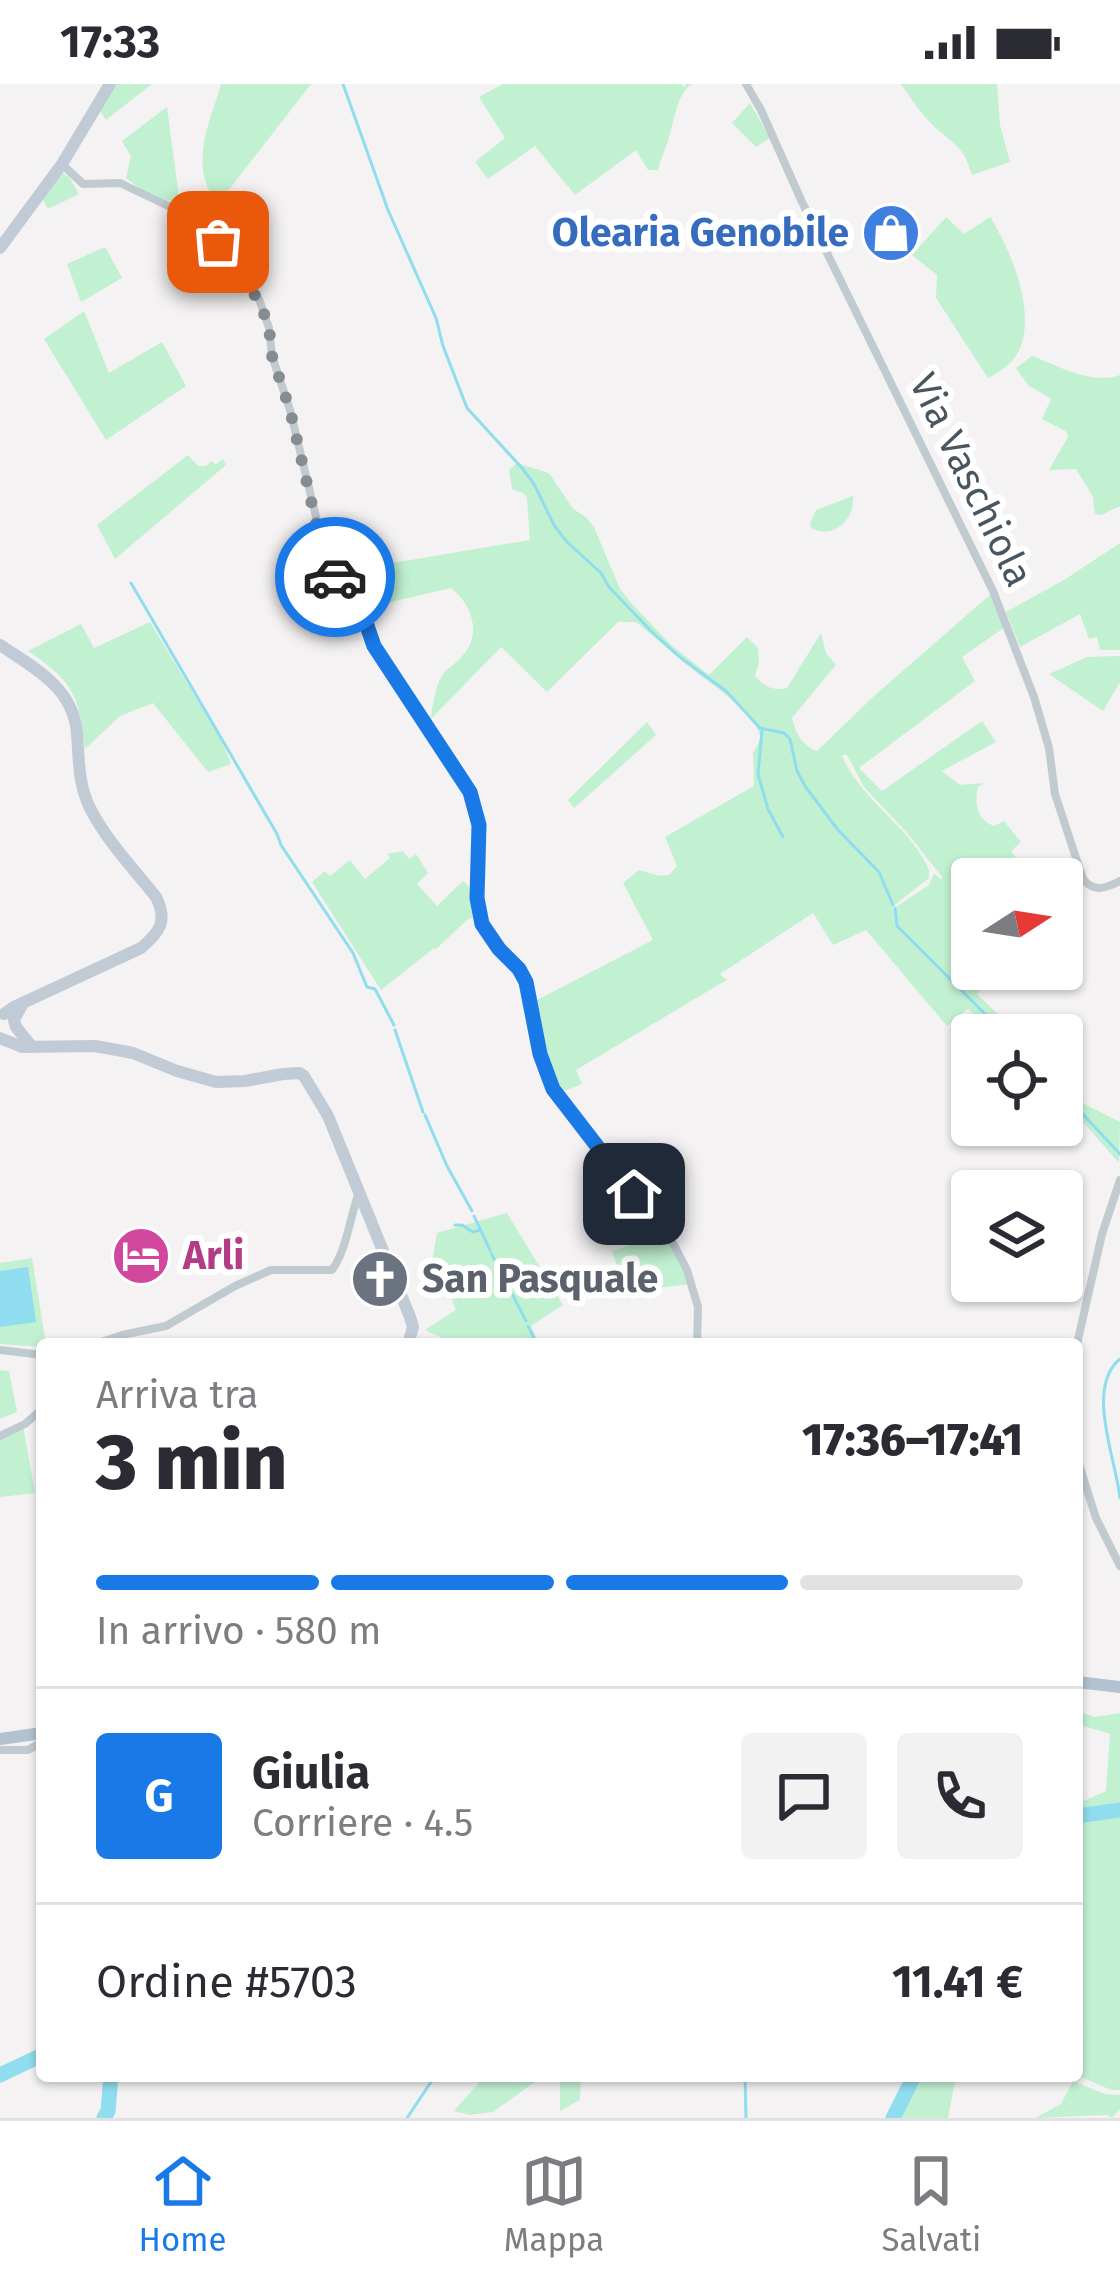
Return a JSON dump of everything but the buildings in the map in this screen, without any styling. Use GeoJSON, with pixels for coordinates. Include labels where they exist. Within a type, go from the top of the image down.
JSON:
{"type":"FeatureCollection","features":[{"type":"Feature","properties":{"kind":"main road"},"geometry":{"type":"LineString","coordinates":[[1083,1683],[1120,1687]]}},
{"type":"Feature","properties":{"kind":"main road"},"geometry":{"type":"LineString","coordinates":[[0,1739],[36,1737]]}},
{"type":"Feature","properties":{"kind":"street"},"geometry":{"type":"LineString","coordinates":[[0,248],[62,164],[110,84]]}},
{"type":"Feature","properties":{"kind":"street","name":"Via Vaschiola"},"geometry":{"type":"LineString","coordinates":[[746,84],[993,591],[1034,697],[1049,748],[1055,794],[1083,879],[1101,889],[1120,880]]}},
{"type":"Feature","properties":{"kind":"street"},"geometry":{"type":"LineString","coordinates":[[62,164],[82,184],[120,183],[184,214],[229,253],[259,299],[329,570],[364,617],[374,646],[470,792],[479,825],[477,898],[482,924],[526,982],[540,1054],[553,1089],[674,1245],[687,1270],[698,1307],[697,1338]]}},
{"type":"Feature","properties":{"kind":"street"},"geometry":{"type":"LineString","coordinates":[[0,645],[47,677],[69,703],[77,733],[77,766],[90,808],[156,897],[163,916],[159,933],[141,948],[23,1002],[6,1029],[22,1047],[95,1046],[133,1053],[216,1082],[303,1074],[328,1116],[359,1190],[410,1317],[410,1338]]}},
{"type":"Feature","properties":{"kind":"street"},"geometry":{"type":"LineString","coordinates":[[1078,1338],[1102,1234],[1120,1180]]}},
{"type":"Feature","properties":{"kind":"street"},"geometry":{"type":"LineString","coordinates":[[119,1338],[166,1326],[271,1270],[332,1270],[359,1190]]}},
{"type":"Feature","properties":{"kind":"street"},"geometry":{"type":"LineString","coordinates":[[0,1350],[36,1354]]}},
{"type":"Feature","properties":{"kind":"street"},"geometry":{"type":"LineString","coordinates":[[0,1436],[36,1415]]}},
{"type":"Feature","properties":{"kind":"street"},"geometry":{"type":"LineString","coordinates":[[1083,1477],[1096,1518],[1120,1566]]}},
{"type":"Feature","properties":{"kind":"street"},"geometry":{"type":"LineString","coordinates":[[0,1750],[28,1750],[36,1743]]}},
{"type":"Feature","properties":{"kind":"green space"},"geometry":{"type":"Polygon","coordinates":[[[113,84],[152,84],[106,120],[100,111],[113,84]]]}},
{"type":"Feature","properties":{"kind":"green space"},"geometry":{"type":"Polygon","coordinates":[[[221,84],[311,84],[216,202],[202,158],[221,84]]]}},
{"type":"Feature","properties":{"kind":"green space"},"geometry":{"type":"Polygon","coordinates":[[[503,84],[681,84],[685,88],[691,84],[679,103],[658,170],[648,170],[636,150],[575,195],[535,146],[488,179],[475,162],[505,138],[479,97],[503,84]]]}},
{"type":"Feature","properties":{"kind":"green space"},"geometry":{"type":"Polygon","coordinates":[[[901,84],[997,84],[1000,125],[1010,162],[972,175],[959,148],[927,120],[901,84]]]}},
{"type":"Feature","properties":{"kind":"green space"},"geometry":{"type":"Polygon","coordinates":[[[750,103],[770,138],[756,147],[732,123],[750,103]]]}},
{"type":"Feature","properties":{"kind":"green space"},"geometry":{"type":"Polygon","coordinates":[[[167,107],[178,190],[178,199],[171,201],[150,195],[126,178],[131,156],[122,141],[167,107]]]}},
{"type":"Feature","properties":{"kind":"green space"},"geometry":{"type":"Polygon","coordinates":[[[59,171],[69,177],[79,194],[48,209],[40,194],[59,171]]]}},
{"type":"Feature","properties":{"kind":"green space"},"geometry":{"type":"Polygon","coordinates":[[[946,217],[964,234],[990,217],[1020,284],[1023,339],[1011,362],[988,378],[936,298],[937,275],[912,255],[946,217]]]}},
{"type":"Feature","properties":{"kind":"green space"},"geometry":{"type":"Polygon","coordinates":[[[105,247],[122,278],[81,302],[67,264],[105,247]]]}},
{"type":"Feature","properties":{"kind":"green space"},"geometry":{"type":"Polygon","coordinates":[[[84,311],[109,373],[162,342],[186,386],[106,440],[44,339],[84,311]]]}},
{"type":"Feature","properties":{"kind":"green space"},"geometry":{"type":"Polygon","coordinates":[[[1032,356],[1087,376],[1120,375],[1120,506],[1095,514],[1093,497],[1076,469],[1049,470],[1068,437],[1042,419],[1051,399],[1028,385],[1016,368],[1032,356]]]}},
{"type":"Feature","properties":{"kind":"green space"},"geometry":{"type":"Polygon","coordinates":[[[188,455],[198,466],[212,461],[215,465],[223,459],[226,465],[115,559],[97,525],[188,455]]]}},
{"type":"Feature","properties":{"kind":"green space"},"geometry":{"type":"Polygon","coordinates":[[[517,463],[549,473],[573,509],[594,527],[620,589],[671,645],[709,675],[747,637],[758,648],[758,679],[769,687],[787,688],[821,633],[826,653],[836,665],[792,718],[800,738],[817,751],[991,594],[1005,627],[962,657],[975,681],[859,768],[882,791],[982,721],[996,742],[942,771],[960,785],[984,783],[977,793],[980,815],[994,826],[1004,821],[1021,842],[1011,851],[1016,858],[951,858],[951,990],[980,990],[977,994],[998,1014],[974,1014],[968,1009],[951,1014],[947,1026],[866,930],[833,945],[813,913],[720,974],[727,980],[576,1070],[582,1084],[559,1093],[543,1062],[533,1002],[653,940],[623,883],[639,870],[669,875],[677,866],[665,837],[754,786],[753,753],[761,738],[734,701],[636,622],[618,622],[547,692],[501,647],[430,720],[440,679],[464,654],[472,637],[472,619],[464,602],[451,588],[365,608],[339,572],[530,540],[527,498],[512,489],[509,470],[517,463]],[[842,755],[850,772],[910,840],[929,870],[929,878],[893,909],[929,885],[934,873],[942,877],[908,834],[864,787],[847,755],[842,755]]]}},
{"type":"Feature","properties":{"kind":"green space"},"geometry":{"type":"Polygon","coordinates":[[[853,496],[851,512],[841,525],[828,531],[811,528],[816,510],[853,496]]]}},
{"type":"Feature","properties":{"kind":"green space"},"geometry":{"type":"Polygon","coordinates":[[[1120,543],[1120,650],[1100,650],[1097,637],[1089,639],[1080,614],[1020,647],[1006,612],[1120,543]]]}},
{"type":"Feature","properties":{"kind":"green space"},"geometry":{"type":"Polygon","coordinates":[[[150,622],[231,764],[208,772],[153,703],[120,716],[85,749],[72,691],[28,651],[81,624],[94,648],[150,622]]]}},
{"type":"Feature","properties":{"kind":"green space"},"geometry":{"type":"Polygon","coordinates":[[[1120,656],[1120,682],[1103,711],[1049,674],[1087,657],[1120,656]]]}},
{"type":"Feature","properties":{"kind":"green space"},"geometry":{"type":"Polygon","coordinates":[[[647,722],[656,735],[574,808],[568,800],[647,722]]]}},
{"type":"Feature","properties":{"kind":"green space"},"geometry":{"type":"Polygon","coordinates":[[[403,851],[409,859],[416,854],[428,873],[417,884],[437,906],[463,881],[471,889],[476,916],[381,990],[312,882],[325,871],[330,876],[350,860],[365,879],[390,858],[387,854],[403,851]]]}},
{"type":"Feature","properties":{"kind":"green space"},"geometry":{"type":"Polygon","coordinates":[[[1083,1103],[1120,1122],[1119,1163],[1083,1122],[1083,1103]]]}},
{"type":"Feature","properties":{"kind":"green space"},"geometry":{"type":"Polygon","coordinates":[[[507,1213],[563,1305],[531,1326],[536,1338],[442,1338],[425,1330],[456,1310],[442,1274],[431,1267],[437,1233],[507,1213]]]}},
{"type":"Feature","properties":{"kind":"green space"},"geometry":{"type":"Polygon","coordinates":[[[663,1235],[689,1284],[626,1292],[612,1251],[663,1235]]]}},
{"type":"Feature","properties":{"kind":"green space"},"geometry":{"type":"Polygon","coordinates":[[[32,1258],[45,1338],[36,1338],[36,1347],[0,1344],[0,1263],[32,1258]]]}},
{"type":"Feature","properties":{"kind":"green space"},"geometry":{"type":"Polygon","coordinates":[[[0,1370],[9,1371],[17,1412],[0,1419],[0,1370]]]}},
{"type":"Feature","properties":{"kind":"green space"},"geometry":{"type":"Polygon","coordinates":[[[23,1426],[35,1493],[0,1497],[0,1437],[23,1426]]]}},
{"type":"Feature","properties":{"kind":"green space"},"geometry":{"type":"Polygon","coordinates":[[[1083,1713],[1095,1717],[1120,1713],[1120,2090],[1083,2078],[1083,1817],[1114,1808],[1083,1813],[1083,1801],[1106,1791],[1110,1734],[1083,1726],[1083,1713]]]}},
{"type":"Feature","properties":{"kind":"green space"},"geometry":{"type":"Polygon","coordinates":[[[480,2082],[535,2082],[493,2112],[454,2111],[480,2082]]]}},
{"type":"Feature","properties":{"kind":"green space"},"geometry":{"type":"Polygon","coordinates":[[[560,2082],[581,2082],[580,2100],[560,2111],[560,2082]]]}},
{"type":"Feature","properties":{"kind":"green space"},"geometry":{"type":"Polygon","coordinates":[[[913,2082],[955,2082],[948,2118],[896,2118],[913,2082]]]}},
{"type":"Feature","properties":{"kind":"green space"},"geometry":{"type":"Polygon","coordinates":[[[1072,2082],[1120,2095],[1120,2109],[1112,2118],[1035,2118],[1061,2104],[1072,2082]]]}},
{"type":"Feature","properties":{"kind":"water"},"geometry":{"type":"Polygon","coordinates":[[[28,1267],[36,1322],[0,1327],[0,1271],[28,1267]]]}},
{"type":"Feature","properties":{"kind":"waterway"},"geometry":{"type":"LineString","coordinates":[[343,84],[467,408],[534,484],[567,542],[651,631],[726,691],[760,728],[790,739],[805,786],[838,830],[879,872],[893,905]]}},
{"type":"Feature","properties":{"kind":"waterway"},"geometry":{"type":"LineString","coordinates":[[131,583],[281,845],[394,1025]]}},
{"type":"Feature","properties":{"kind":"waterway"},"geometry":{"type":"LineString","coordinates":[[762,731],[758,774],[768,809],[783,837]]}},
{"type":"Feature","properties":{"kind":"waterway"},"geometry":{"type":"LineString","coordinates":[[895,908],[897,926],[985,1014]]}},
{"type":"Feature","properties":{"kind":"waterway"},"geometry":{"type":"LineString","coordinates":[[395,1030],[423,1112]]}},
{"type":"Feature","properties":{"kind":"waterway"},"geometry":{"type":"LineString","coordinates":[[1083,1114],[1120,1154]]}},
{"type":"Feature","properties":{"kind":"waterway"},"geometry":{"type":"LineString","coordinates":[[425,1115],[472,1211]]}},
{"type":"Feature","properties":{"kind":"waterway"},"geometry":{"type":"LineString","coordinates":[[474,1216],[490,1250]]}},
{"type":"Feature","properties":{"kind":"waterway"},"geometry":{"type":"LineString","coordinates":[[455,1225],[480,1230]]}},
{"type":"Feature","properties":{"kind":"waterway"},"geometry":{"type":"LineString","coordinates":[[491,1253],[526,1321]]}},
{"type":"Feature","properties":{"kind":"waterway"},"geometry":{"type":"LineString","coordinates":[[528,1326],[534,1338]]}},
{"type":"Feature","properties":{"kind":"waterway"},"geometry":{"type":"LineString","coordinates":[[1120,1359],[1110,1372],[1104,1405],[1120,1498]]}},
{"type":"Feature","properties":{"kind":"waterway"},"geometry":{"type":"LineString","coordinates":[[1083,1815],[1120,1810]]}},
{"type":"Feature","properties":{"kind":"waterway"},"geometry":{"type":"LineString","coordinates":[[0,2075],[36,2058]]}},
{"type":"Feature","properties":{"kind":"waterway"},"geometry":{"type":"LineString","coordinates":[[104,2118],[110,2082]]}},
{"type":"Feature","properties":{"kind":"waterway"},"geometry":{"type":"LineString","coordinates":[[407,2118],[431,2082]]}},
{"type":"Feature","properties":{"kind":"waterway"},"geometry":{"type":"LineString","coordinates":[[745,2082],[746,2118]]}},
{"type":"Feature","properties":{"kind":"waterway"},"geometry":{"type":"LineString","coordinates":[[893,2118],[911,2082]]}},
{"type":"Feature","properties":{"kind":"way so far"},"geometry":{"type":"LineString","coordinates":[[218,242],[259,299],[322,548],[335,577]]}},
{"type":"Feature","properties":{"kind":"place","name":"Olearia Genobile"},"geometry":{"type":"Point","coordinates":[891,233]}},
{"type":"Feature","properties":{"kind":"place","name":"Arli"},"geometry":{"type":"Point","coordinates":[141,1256]}},
{"type":"Feature","properties":{"kind":"place","name":"San Pasquale"},"geometry":{"type":"Point","coordinates":[380,1279]}},
{"type":"Feature","properties":{"kind":"route"},"geometry":{"type":"LineString","coordinates":[[335,577],[364,617],[374,646],[470,792],[479,825],[477,898],[482,924],[526,982],[540,1054],[553,1089],[634,1194]]}}]}
